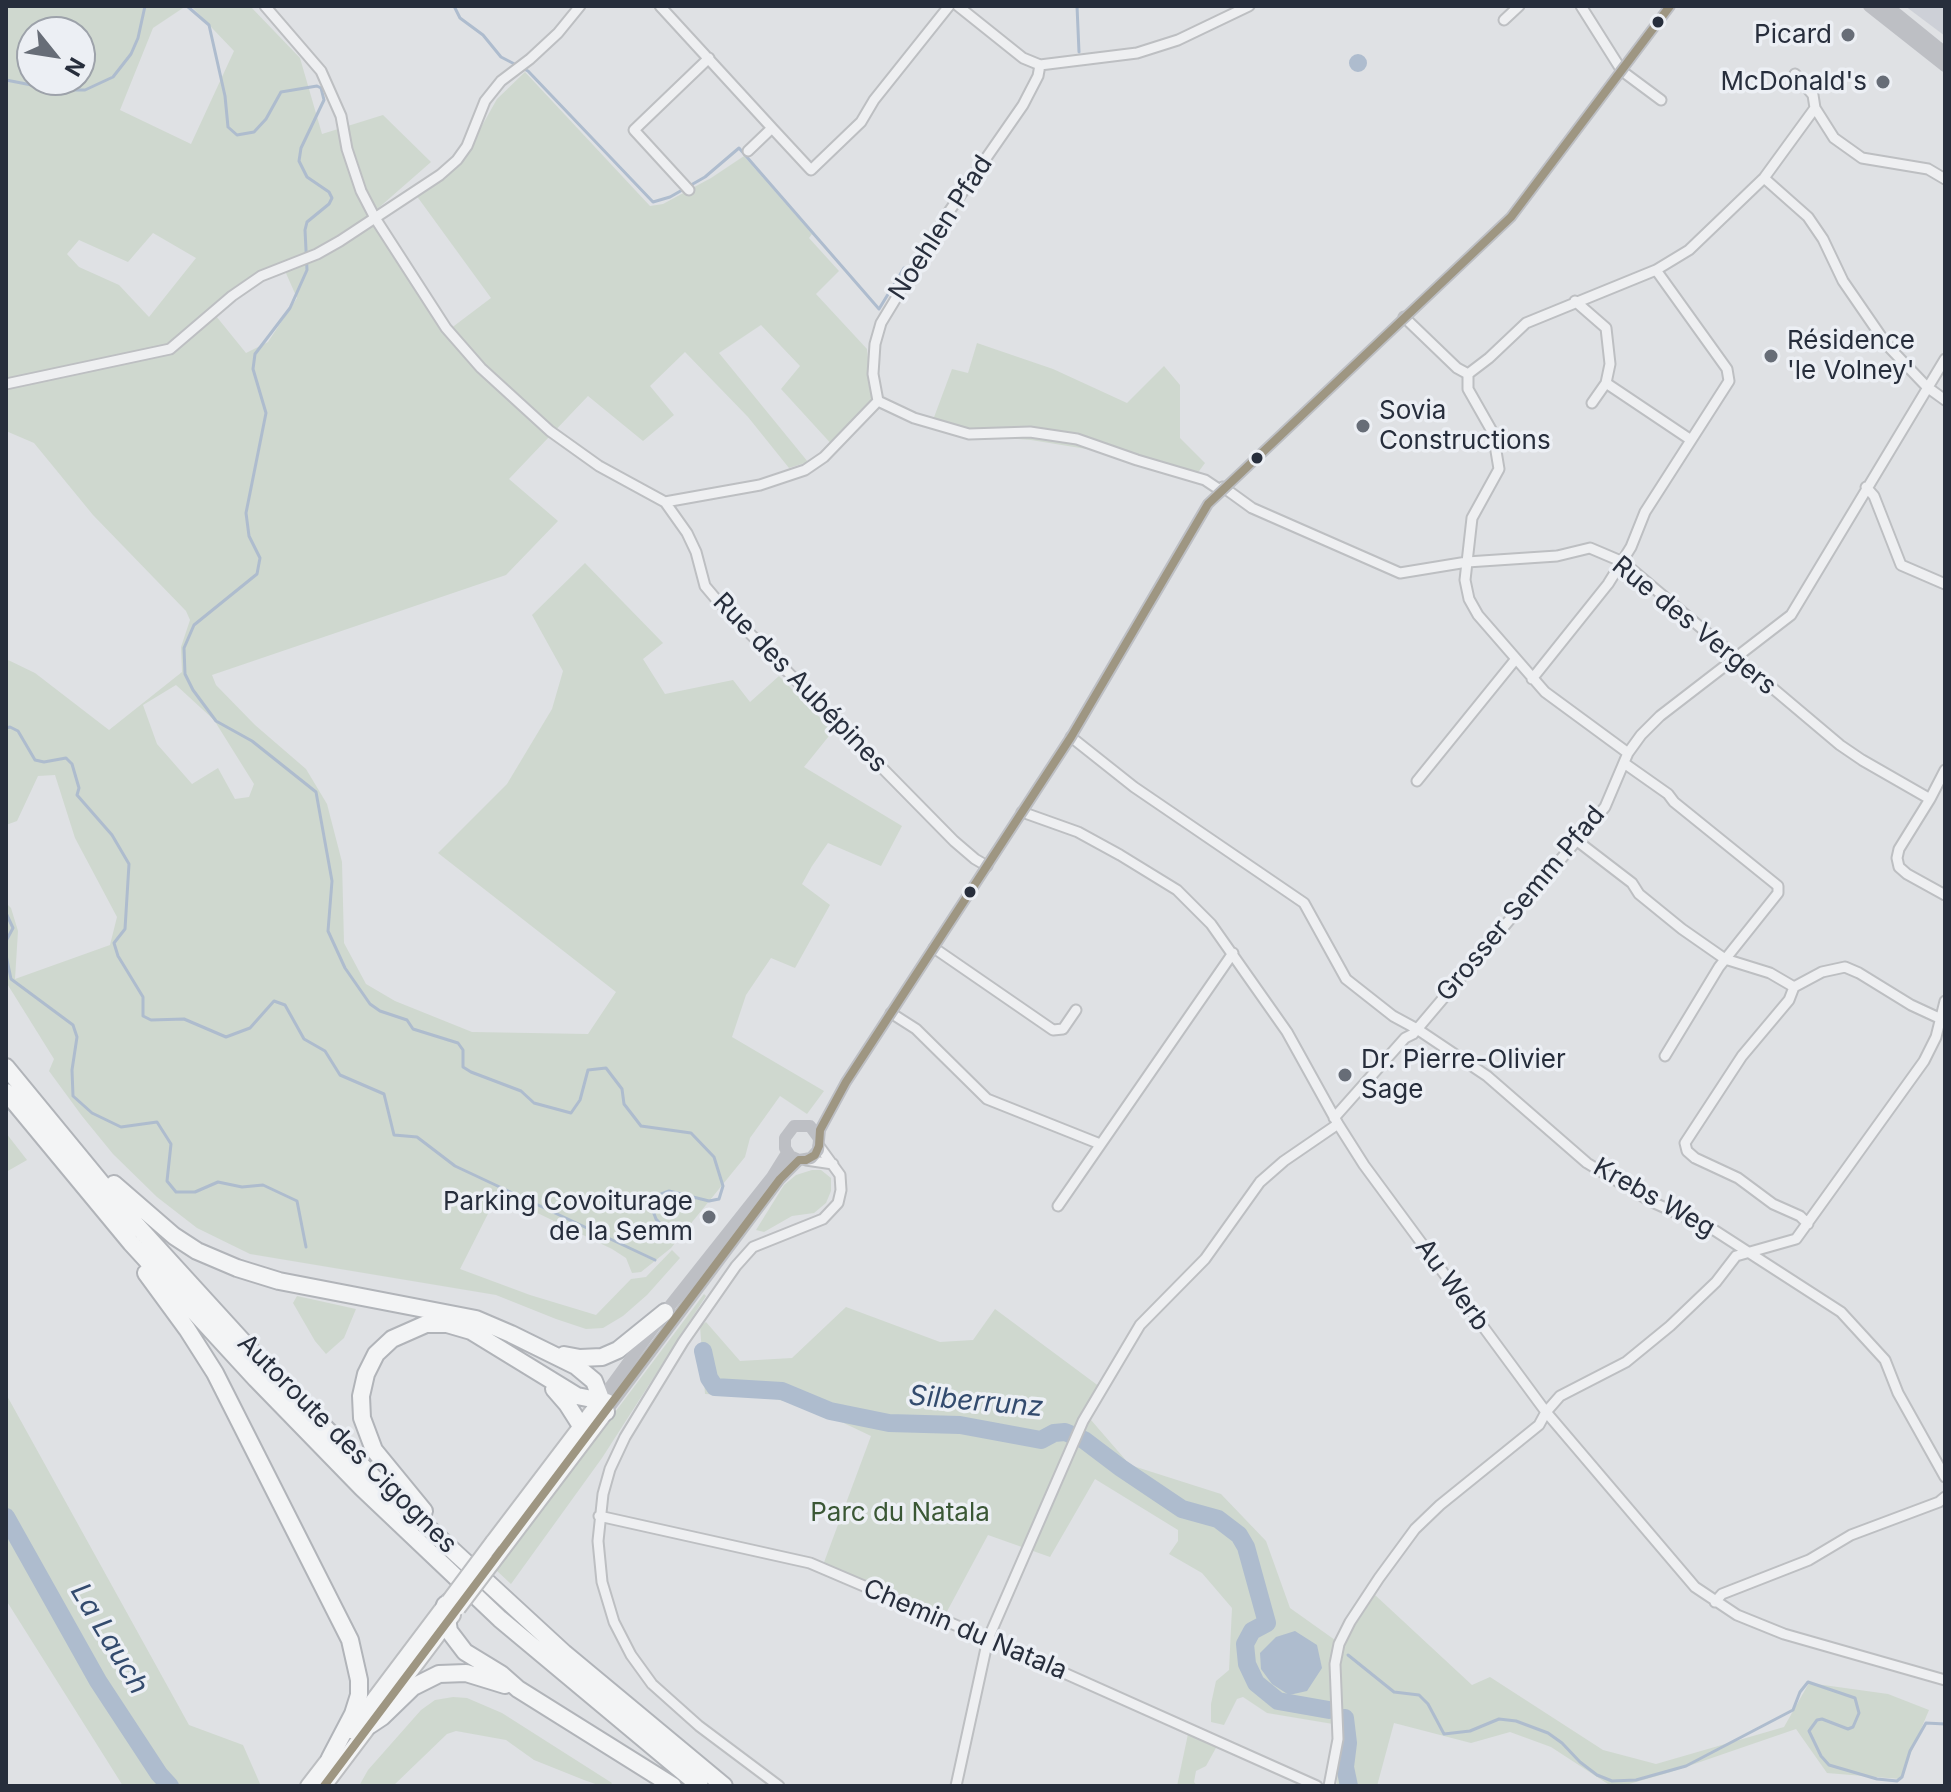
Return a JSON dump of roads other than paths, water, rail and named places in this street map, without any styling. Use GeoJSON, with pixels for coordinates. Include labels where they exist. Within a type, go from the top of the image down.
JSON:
{"type":"FeatureCollection","features":[{"type":"Feature","properties":{"kind":"highway","name":"Autoroute des Cigognes"},"geometry":{"type":"LineString","coordinates":[[6,1067],[131,1219],[266,1367],[374,1478],[564,1653],[724,1786]]}},
{"type":"Feature","properties":{"kind":"highway","name":"Autoroute des Cigognes"},"geometry":{"type":"LineString","coordinates":[[6,1092],[131,1243],[256,1379],[438,1562],[552,1665],[700,1786]]}},
{"type":"Feature","properties":{"kind":"highway"},"geometry":{"type":"LineString","coordinates":[[82,1158],[174,1236],[197,1251],[279,1281],[476,1319],[576,1366],[594,1381],[606,1405]]}},
{"type":"Feature","properties":{"kind":"highway"},"geometry":{"type":"LineString","coordinates":[[131,1243],[134,1256],[215,1373],[350,1640],[359,1680],[359,1695],[353,1714],[330,1758]]}},
{"type":"Feature","properties":{"kind":"highway"},"geometry":{"type":"LineString","coordinates":[[551,1353],[580,1358],[602,1357],[618,1350],[665,1312]]}},
{"type":"Feature","properties":{"kind":"highway"},"geometry":{"type":"LineString","coordinates":[[483,1578],[468,1554],[422,1509],[374,1450],[362,1418],[361,1396],[366,1374],[376,1354],[392,1339],[426,1324],[447,1324],[471,1331],[577,1396],[606,1405]]}},
{"type":"Feature","properties":{"kind":"highway"},"geometry":{"type":"LineString","coordinates":[[532,1370],[567,1404],[581,1426]]}},
{"type":"Feature","properties":{"kind":"highway"},"geometry":{"type":"LineString","coordinates":[[450,1609],[454,1641],[465,1652],[501,1674],[518,1689],[673,1786]]}},
{"type":"Feature","properties":{"kind":"highway"},"geometry":{"type":"LineString","coordinates":[[370,1725],[413,1687],[439,1674],[455,1672],[480,1676],[518,1689]]}},
{"type":"Feature","properties":{"kind":"main road"},"geometry":{"type":"LineString","coordinates":[[324,1786],[370,1725],[493,1542],[581,1426],[606,1405],[665,1312],[772,1177],[797,1158],[815,1155],[822,1124],[846,1082],[1071,737],[1208,504],[1511,217],[1670,6]]}},
{"type":"Feature","properties":{"kind":"main road"},"geometry":{"type":"LineString","coordinates":[[1869,6],[1945,53]]}},
{"type":"Feature","properties":{"kind":"main road"},"geometry":{"type":"LineString","coordinates":[[1887,6],[1945,66]]}},
{"type":"Feature","properties":{"kind":"main road"},"geometry":{"type":"LineString","coordinates":[[807,1125],[846,1082]]}},
{"type":"Feature","properties":{"kind":"main road"},"geometry":{"type":"LineString","coordinates":[[797,1158],[784,1143],[787,1133],[794,1126],[807,1125],[819,1141]]}},
{"type":"Feature","properties":{"kind":"main road"},"geometry":{"type":"LineString","coordinates":[[308,1786],[450,1609],[492,1563],[606,1405],[797,1158]]}},
{"type":"Feature","properties":{"kind":"street","name":"Rue des Aubépines"},"geometry":{"type":"LineString","coordinates":[[265,6],[321,71],[341,116],[347,149],[361,191],[446,328],[490,377],[550,431],[599,466],[665,502],[687,533],[696,552],[705,586],[716,599],[954,841],[987,866]]}},
{"type":"Feature","properties":{"kind":"street"},"geometry":{"type":"LineString","coordinates":[[6,384],[170,349],[232,296],[261,276],[317,254],[375,218],[440,175],[457,160],[467,146],[485,101],[501,81],[558,33],[580,6]]}},
{"type":"Feature","properties":{"kind":"street"},"geometry":{"type":"LineString","coordinates":[[660,6],[811,170],[861,122],[874,100],[949,6]]}},
{"type":"Feature","properties":{"kind":"street"},"geometry":{"type":"LineString","coordinates":[[958,6],[1023,58],[1040,65],[1137,53],[1178,40],[1249,6]]}},
{"type":"Feature","properties":{"kind":"street"},"geometry":{"type":"LineString","coordinates":[[1504,20],[1519,6]]}},
{"type":"Feature","properties":{"kind":"street"},"geometry":{"type":"LineString","coordinates":[[1581,6],[1622,71],[1661,100]]}},
{"type":"Feature","properties":{"kind":"street"},"geometry":{"type":"LineString","coordinates":[[689,190],[634,130],[709,58]]}},
{"type":"Feature","properties":{"kind":"street","name":"Noehlen Pfad"},"geometry":{"type":"LineString","coordinates":[[878,401],[873,374],[875,344],[881,323],[946,216],[1023,105],[1038,76],[1040,65]]}},
{"type":"Feature","properties":{"kind":"street"},"geometry":{"type":"LineString","coordinates":[[1795,74],[1813,95],[1815,108],[1834,138],[1862,158],[1928,169],[1945,179]]}},
{"type":"Feature","properties":{"kind":"street"},"geometry":{"type":"LineString","coordinates":[[1468,374],[1526,323],[1656,270],[1689,250],[1764,178],[1815,108]]}},
{"type":"Feature","properties":{"kind":"street"},"geometry":{"type":"LineString","coordinates":[[748,151],[772,128]]}},
{"type":"Feature","properties":{"kind":"street"},"geometry":{"type":"LineString","coordinates":[[1764,178],[1808,217],[1823,239],[1843,281],[1887,345],[1927,387],[1945,400]]}},
{"type":"Feature","properties":{"kind":"street"},"geometry":{"type":"LineString","coordinates":[[1532,679],[1623,562],[1644,514],[1729,381],[1727,369],[1656,270]]}},
{"type":"Feature","properties":{"kind":"street"},"geometry":{"type":"LineString","coordinates":[[1575,301],[1606,328],[1610,364],[1606,383],[1592,403]]}},
{"type":"Feature","properties":{"kind":"street"},"geometry":{"type":"LineString","coordinates":[[1404,317],[1457,368],[1468,374]]}},
{"type":"Feature","properties":{"kind":"street"},"geometry":{"type":"LineString","coordinates":[[1945,359],[1866,487],[1874,496],[1901,565],[1945,584]]}},
{"type":"Feature","properties":{"kind":"street"},"geometry":{"type":"LineString","coordinates":[[1468,374],[1468,389],[1493,433],[1499,469],[1472,518],[1465,580],[1469,599],[1478,615],[1545,692],[1628,753]]}},
{"type":"Feature","properties":{"kind":"street"},"geometry":{"type":"LineString","coordinates":[[1606,383],[1691,440]]}},
{"type":"Feature","properties":{"kind":"street"},"geometry":{"type":"LineString","coordinates":[[665,502],[760,485],[805,470],[824,457],[878,401]]}},
{"type":"Feature","properties":{"kind":"street","name":"Rue des Vergers"},"geometry":{"type":"LineString","coordinates":[[878,401],[914,418],[969,434],[1030,432],[1077,439],[1205,480],[1252,508],[1400,573],[1467,562],[1557,556],[1590,548],[1623,562],[1851,753],[1930,799]]}},
{"type":"Feature","properties":{"kind":"street","name":"Grosser Semm Pfad"},"geometry":{"type":"LineString","coordinates":[[956,1786],[988,1639],[1071,1446],[1140,1325],[1205,1259],[1260,1182],[1336,1121],[1405,1038],[1417,1029],[1605,807],[1628,753],[1641,735],[1660,716],[1791,615],[1866,487]]}},
{"type":"Feature","properties":{"kind":"street"},"geometry":{"type":"LineString","coordinates":[[1417,781],[1515,660]]}},
{"type":"Feature","properties":{"kind":"street","name":"Krebs Weg"},"geometry":{"type":"LineString","coordinates":[[1071,737],[1134,787],[1304,903],[1346,979],[1393,1016],[1487,1076],[1587,1163],[1650,1201],[1714,1230],[1841,1312],[1885,1360],[1898,1393],[1945,1477]]}},
{"type":"Feature","properties":{"kind":"street"},"geometry":{"type":"LineString","coordinates":[[1624,763],[1668,794],[1778,886],[1778,893],[1725,959],[1685,1019],[1665,1056]]}},
{"type":"Feature","properties":{"kind":"street"},"geometry":{"type":"LineString","coordinates":[[1945,770],[1899,849],[1897,858],[1899,867],[1907,874],[1945,895]]}},
{"type":"Feature","properties":{"kind":"street","name":"Au Werb"},"geometry":{"type":"LineString","coordinates":[[1022,812],[1042,822],[1078,832],[1177,890],[1211,924],[1287,1032],[1364,1165],[1546,1412],[1695,1587],[1737,1615],[1784,1634],[1945,1680]]}},
{"type":"Feature","properties":{"kind":"street"},"geometry":{"type":"LineString","coordinates":[[1576,840],[1632,883],[1639,894],[1682,929],[1725,959],[1770,973],[1794,987]]}},
{"type":"Feature","properties":{"kind":"street"},"geometry":{"type":"LineString","coordinates":[[934,948],[1053,1030],[1063,1029],[1076,1010]]}},
{"type":"Feature","properties":{"kind":"street"},"geometry":{"type":"LineString","coordinates":[[1058,1206],[1233,953]]}},
{"type":"Feature","properties":{"kind":"street"},"geometry":{"type":"LineString","coordinates":[[1808,1224],[1800,1216],[1773,1204],[1738,1178],[1695,1158],[1687,1151],[1685,1143],[1742,1056],[1789,1000],[1794,987],[1822,972],[1845,967],[1939,1018]]}},
{"type":"Feature","properties":{"kind":"street"},"geometry":{"type":"LineString","coordinates":[[1329,1786],[1338,1739],[1335,1664],[1339,1644],[1350,1622],[1415,1529],[1539,1425],[1560,1396],[1626,1362],[1695,1303],[1736,1256],[1796,1239],[1924,1061],[1936,1037],[1945,1001]]}},
{"type":"Feature","properties":{"kind":"street"},"geometry":{"type":"LineString","coordinates":[[891,1013],[916,1029],[987,1099],[1100,1144]]}},
{"type":"Feature","properties":{"kind":"street"},"geometry":{"type":"LineString","coordinates":[[779,1786],[699,1726],[652,1684],[631,1655],[614,1622],[602,1582],[599,1516],[610,1469],[625,1437],[683,1342],[736,1266],[753,1247],[823,1219],[831,1212],[841,1190],[840,1175],[819,1141]]}},
{"type":"Feature","properties":{"kind":"street"},"geometry":{"type":"LineString","coordinates":[[797,1158],[833,1164]]}},
{"type":"Feature","properties":{"kind":"street"},"geometry":{"type":"LineString","coordinates":[[1715,1602],[1722,1594],[1809,1560],[1851,1535],[1945,1497]]}},
{"type":"Feature","properties":{"kind":"street","name":"Chemin du Natala"},"geometry":{"type":"LineString","coordinates":[[599,1516],[810,1563],[1317,1786]]}},
{"type":"Feature","properties":{"kind":"water"},"geometry":{"type":"Polygon","coordinates":[[[1358,54],[1367,63],[1358,72],[1349,63],[1358,54]]]}},
{"type":"Feature","properties":{"kind":"water"},"geometry":{"type":"Polygon","coordinates":[[[1295,1631],[1317,1645],[1322,1668],[1307,1691],[1289,1695],[1272,1684],[1261,1669],[1260,1653],[1276,1637],[1295,1631]]]}},
{"type":"Feature","properties":{"kind":"waterway"},"geometry":{"type":"LineString","coordinates":[[6,80],[57,90],[85,90],[113,77],[131,54],[145,6]]}},
{"type":"Feature","properties":{"kind":"waterway"},"geometry":{"type":"LineString","coordinates":[[187,6],[209,25],[225,96],[228,127],[237,135],[254,132],[266,119],[281,92],[321,88],[324,100],[301,148],[299,161],[307,177],[329,192],[332,198],[307,222],[307,270],[290,308],[255,354],[253,369],[266,413],[246,513],[249,536],[260,558],[257,574],[194,625],[184,648],[185,674],[216,721],[252,741],[316,792],[332,881],[328,931],[345,968],[370,1004],[380,1011],[407,1020],[413,1029],[458,1043],[463,1050],[463,1067],[521,1091],[534,1103],[571,1113],[580,1100],[588,1070],[606,1068],[622,1089],[624,1104],[641,1126],[691,1133],[714,1157],[723,1186],[719,1199],[709,1201],[669,1191],[656,1196],[651,1206],[656,1219],[667,1231],[682,1232]]}},
{"type":"Feature","properties":{"kind":"waterway"},"geometry":{"type":"LineString","coordinates":[[454,6],[460,18],[483,35],[501,57],[528,71],[653,202],[670,197],[705,177],[739,148],[879,309],[904,268],[912,270]]}},
{"type":"Feature","properties":{"kind":"waterway"},"geometry":{"type":"LineString","coordinates":[[1077,6],[1079,52]]}},
{"type":"Feature","properties":{"kind":"waterway"},"geometry":{"type":"LineString","coordinates":[[6,728],[18,731],[35,760],[44,762],[66,758],[72,764],[79,788],[77,795],[112,835],[129,864],[125,929],[114,943],[118,956],[143,997],[143,1016],[151,1020],[184,1019],[226,1037],[250,1028],[274,1001],[285,1005],[304,1039],[325,1051],[340,1075],[384,1094],[394,1135],[417,1137],[455,1166],[655,1260]]}},
{"type":"Feature","properties":{"kind":"waterway"},"geometry":{"type":"LineString","coordinates":[[6,913],[13,928],[6,941]]}},
{"type":"Feature","properties":{"kind":"waterway"},"geometry":{"type":"LineString","coordinates":[[6,955],[11,979],[73,1025],[77,1037],[72,1070],[73,1096],[92,1113],[121,1127],[157,1122],[171,1144],[167,1181],[176,1192],[195,1192],[218,1182],[242,1187],[263,1185],[297,1201],[306,1247]]}},
{"type":"Feature","properties":{"kind":"waterway","name":"Silberrunz"},"geometry":{"type":"LineString","coordinates":[[703,1351],[709,1378],[715,1387],[782,1391],[830,1411],[889,1423],[960,1425],[1041,1440],[1054,1433],[1065,1432],[1084,1440],[1182,1509],[1218,1519],[1239,1535],[1246,1547],[1267,1623],[1252,1631],[1245,1644],[1247,1664],[1256,1683],[1278,1701],[1329,1710]]}},
{"type":"Feature","properties":{"kind":"waterway","name":"La Lauch"},"geometry":{"type":"LineString","coordinates":[[6,1517],[98,1681],[170,1786]]}},
{"type":"Feature","properties":{"kind":"waterway"},"geometry":{"type":"LineString","coordinates":[[1348,1655],[1394,1692],[1419,1695],[1428,1704],[1444,1734],[1470,1731],[1499,1719],[1516,1721],[1548,1733],[1597,1775],[1612,1781],[1636,1780],[1686,1766],[1793,1710],[1808,1682],[1855,1698],[1859,1713],[1853,1727],[1848,1729],[1822,1719],[1817,1720],[1809,1731],[1829,1765],[1877,1779],[1897,1781],[1902,1777],[1910,1751],[1926,1723],[1945,1724]]}},
{"type":"Feature","properties":{"kind":"waterway","name":"Silberrunz"},"geometry":{"type":"LineString","coordinates":[[1345,1718],[1348,1743],[1345,1767],[1349,1786]]}},
{"type":"Feature","properties":{"kind":"place","name":"Picard"},"geometry":{"type":"Point","coordinates":[1848,35]}},
{"type":"Feature","properties":{"kind":"place","name":"McDonald's"},"geometry":{"type":"Point","coordinates":[1883,82]}},
{"type":"Feature","properties":{"kind":"place","name":"Résidence 'le Volney'"},"geometry":{"type":"Point","coordinates":[1771,356]}},
{"type":"Feature","properties":{"kind":"place","name":"Sovia Constructions"},"geometry":{"type":"Point","coordinates":[1363,426]}},
{"type":"Feature","properties":{"kind":"place","name":"Dr. Pierre-Olivier Sage"},"geometry":{"type":"Point","coordinates":[1345,1075]}},
{"type":"Feature","properties":{"kind":"place","name":"Parking Covoiturage de la Semm"},"geometry":{"type":"Point","coordinates":[709,1217]}},
{"type":"Feature","properties":{"kind":"park label","name":"Parc du Natala"},"geometry":{"type":"Point","coordinates":[900,1513]}}]}
